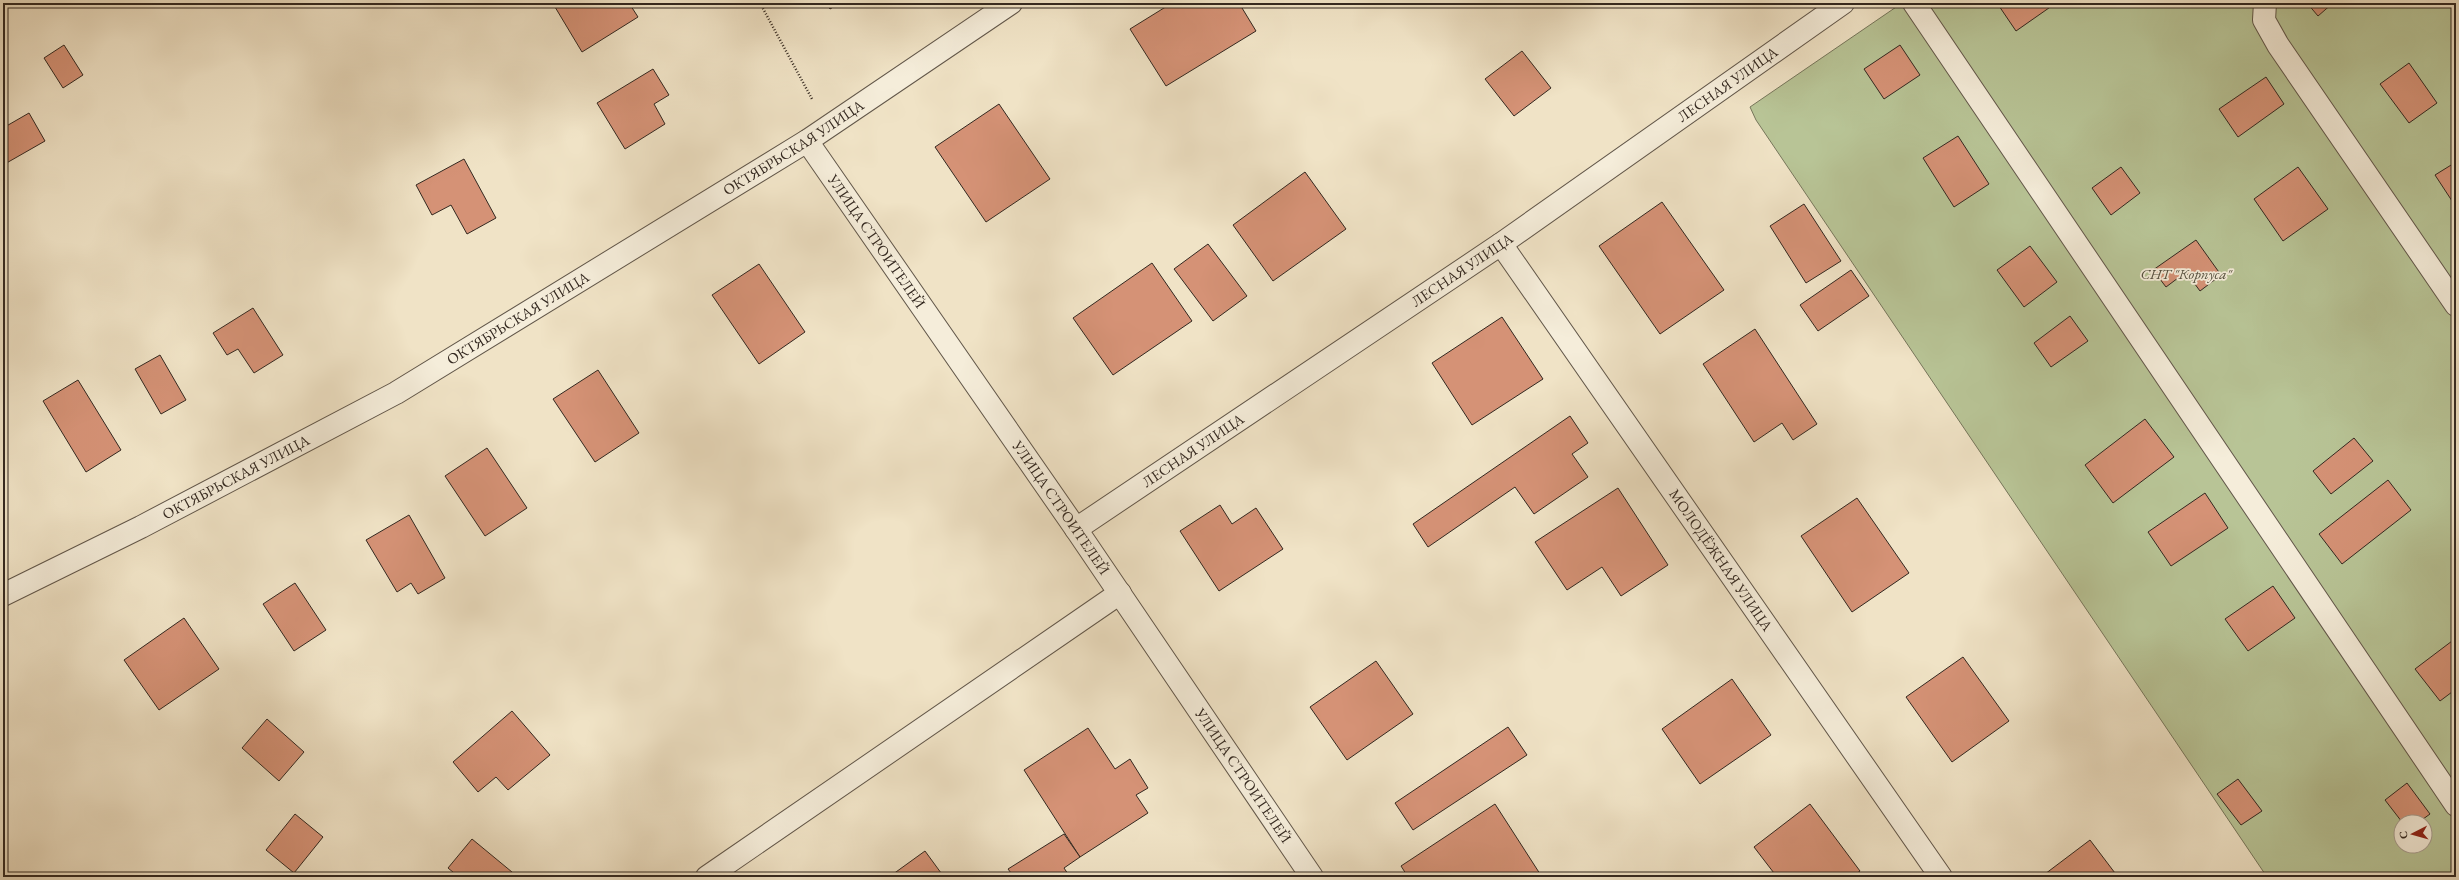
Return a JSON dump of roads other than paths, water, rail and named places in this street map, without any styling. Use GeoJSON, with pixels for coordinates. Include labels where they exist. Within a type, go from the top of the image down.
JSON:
{"type":"FeatureCollection","features":[{"type":"Feature","properties":{"kind":"street","name":"ОКТЯБРЬСКАЯ УЛИЦА"},"geometry":{"type":"LineString","coordinates":[[3,595],[141,527],[396,393],[807,141],[1011,3]]}},
{"type":"Feature","properties":{"kind":"street","name":"ЛЕСНАЯ УЛИЦА"},"geometry":{"type":"LineString","coordinates":[[1076,529],[1501,244],[1843,3]]}},
{"type":"Feature","properties":{"kind":"street"},"geometry":{"type":"LineString","coordinates":[[1914,3],[2456,805]]}},
{"type":"Feature","properties":{"kind":"street"},"geometry":{"type":"LineString","coordinates":[[2265,3],[2264,20],[2278,45],[2456,305]]}},
{"type":"Feature","properties":{"kind":"street","name":"УЛИЦА СТРОИТЕЛЕЙ"},"geometry":{"type":"LineString","coordinates":[[807,141],[1120,593],[1312,877]]}},
{"type":"Feature","properties":{"kind":"street","name":"МОЛОДЁЖНАЯ УЛИЦА"},"geometry":{"type":"LineString","coordinates":[[1501,244],[1941,877]]}},
{"type":"Feature","properties":{"kind":"street"},"geometry":{"type":"LineString","coordinates":[[708,877],[1120,593]]}},
{"type":"Feature","properties":{"kind":"park label","name":"СНТ \"Корпуса\""},"geometry":{"type":"Point","coordinates":[2186,274]}}]}
